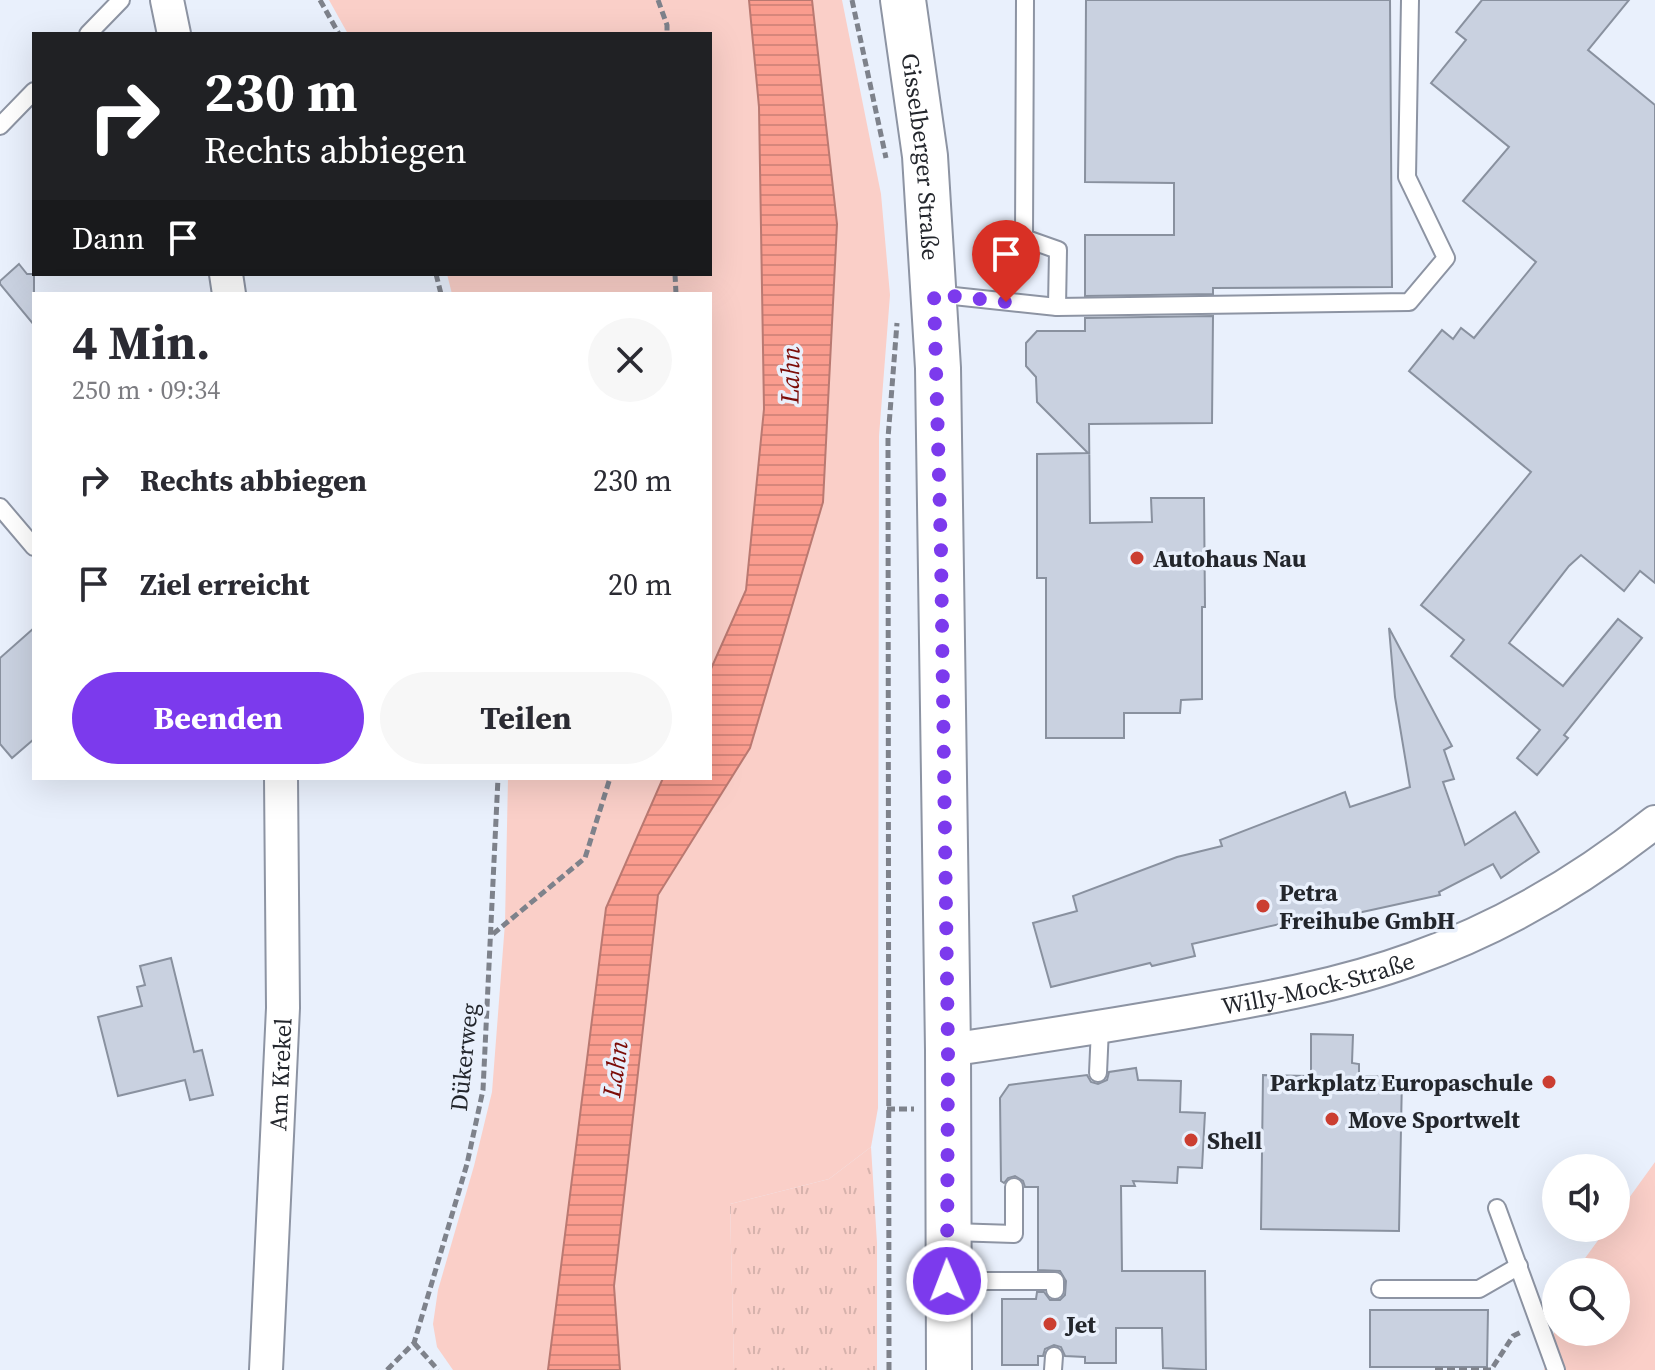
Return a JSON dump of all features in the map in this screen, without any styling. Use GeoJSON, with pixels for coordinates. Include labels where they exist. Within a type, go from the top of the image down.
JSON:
{"type":"FeatureCollection","features":[{"type":"Feature","properties":{"kind":"main road","name":"Gisselberger Straße"},"geometry":{"type":"LineString","coordinates":[[903,0],[925,156],[916,303],[938,368],[948,1050],[946,1232],[949,1370]]}},
{"type":"Feature","properties":{"kind":"street"},"geometry":{"type":"LineString","coordinates":[[167,0],[174,32]]}},
{"type":"Feature","properties":{"kind":"street","name":"Am Krekel"},"geometry":{"type":"LineString","coordinates":[[266,1370],[283,1008],[281,780]]}},
{"type":"Feature","properties":{"kind":"street","name":"Willy-Mock-Straße"},"geometry":{"type":"LineString","coordinates":[[948,1050],[1100,1028],[1331,984],[1415,959],[1503,921],[1572,883],[1655,822]]}},
{"type":"Feature","properties":{"kind":"lane"},"geometry":{"type":"LineString","coordinates":[[90,32],[121,0]]}},
{"type":"Feature","properties":{"kind":"lane"},"geometry":{"type":"LineString","coordinates":[[1025,0],[1024,238],[1058,250],[1057,307]]}},
{"type":"Feature","properties":{"kind":"lane"},"geometry":{"type":"LineString","coordinates":[[916,303],[1057,307],[1409,302],[1446,258],[1407,177],[1410,0]]}},
{"type":"Feature","properties":{"kind":"lane"},"geometry":{"type":"LineString","coordinates":[[0,126],[32,93]]}},
{"type":"Feature","properties":{"kind":"lane"},"geometry":{"type":"LineString","coordinates":[[0,507],[32,545]]}},
{"type":"Feature","properties":{"kind":"lane"},"geometry":{"type":"LineString","coordinates":[[1098,1073],[1100,1028]]}},
{"type":"Feature","properties":{"kind":"lane"},"geometry":{"type":"LineString","coordinates":[[946,1232],[1014,1234],[1014,1187]]}},
{"type":"Feature","properties":{"kind":"lane"},"geometry":{"type":"LineString","coordinates":[[1497,1208],[1556,1370]]}},
{"type":"Feature","properties":{"kind":"lane"},"geometry":{"type":"LineString","coordinates":[[1380,1289],[1479,1289],[1519,1266]]}},
{"type":"Feature","properties":{"kind":"lane"},"geometry":{"type":"LineString","coordinates":[[947,1281],[1055,1281],[1055,1290]]}},
{"type":"Feature","properties":{"kind":"path"},"geometry":{"type":"LineString","coordinates":[[320,0],[338,32]]}},
{"type":"Feature","properties":{"kind":"path"},"geometry":{"type":"LineString","coordinates":[[658,0],[667,32]]}},
{"type":"Feature","properties":{"kind":"path"},"geometry":{"type":"LineString","coordinates":[[852,0],[886,161]]}},
{"type":"Feature","properties":{"kind":"path"},"geometry":{"type":"LineString","coordinates":[[889,1370],[888,438],[916,303]]}},
{"type":"Feature","properties":{"kind":"path","name":"Dükerweg"},"geometry":{"type":"LineString","coordinates":[[414,1343],[467,1164],[483,1090],[498,780]]}},
{"type":"Feature","properties":{"kind":"path"},"geometry":{"type":"LineString","coordinates":[[492,935],[585,858],[609,780]]}},
{"type":"Feature","properties":{"kind":"path"},"geometry":{"type":"LineString","coordinates":[[1435,1370],[1491,1370],[1513,1336],[1540,1323]]}},
{"type":"Feature","properties":{"kind":"path"},"geometry":{"type":"LineString","coordinates":[[387,1370],[414,1343],[438,1370]]}},
{"type":"Feature","properties":{"kind":"green space"},"geometry":{"type":"Polygon","coordinates":[[[329,0],[749,0],[759,107],[764,409],[746,590],[712,666],[712,292],[452,292],[448,276],[712,276],[712,32],[347,32],[329,0]]]}},
{"type":"Feature","properties":{"kind":"green space"},"geometry":{"type":"Polygon","coordinates":[[[812,0],[842,0],[881,194],[890,295],[879,436],[878,1108],[871,1147],[829,1179],[730,1204],[734,1370],[620,1370],[614,1286],[658,895],[750,747],[837,224],[812,0]]]}},
{"type":"Feature","properties":{"kind":"green space"},"geometry":{"type":"Polygon","coordinates":[[[508,780],[662,780],[606,908],[548,1370],[453,1370],[437,1347],[433,1324],[438,1290],[492,1092],[505,923],[508,780]]]}},
{"type":"Feature","properties":{"kind":"green space"},"geometry":{"type":"Polygon","coordinates":[[[871,1147],[877,1243],[877,1370],[734,1370],[730,1204],[829,1179],[871,1147]]]}},
{"type":"Feature","properties":{"kind":"green space"},"geometry":{"type":"Polygon","coordinates":[[[1655,1162],[1655,1370],[1544,1370],[1550,1346],[1630,1346],[1630,1258],[1585,1258],[1597,1242],[1630,1242],[1630,1197],[1655,1162]]]}},
{"type":"Feature","properties":{"kind":"water","name":"Lahn"},"geometry":{"type":"Polygon","coordinates":[[[749,0],[812,0],[837,224],[823,502],[750,748],[658,895],[614,1286],[620,1370],[548,1370],[606,908],[662,780],[712,780],[712,666],[746,590],[764,409],[759,107],[749,0]]]}},
{"type":"Feature","properties":{"kind":"building"},"geometry":{"type":"Polygon","coordinates":[[[1086,0],[1390,0],[1392,287],[1213,288],[1213,294],[1085,296],[1085,235],[1174,235],[1174,183],[1085,182],[1086,0]]]}},
{"type":"Feature","properties":{"kind":"building"},"geometry":{"type":"Polygon","coordinates":[[[1482,0],[1629,0],[1588,50],[1655,105],[1655,583],[1640,571],[1624,591],[1581,555],[1509,643],[1563,686],[1618,619],[1642,638],[1564,735],[1568,738],[1537,775],[1517,758],[1540,730],[1451,656],[1464,640],[1421,605],[1531,472],[1409,371],[1442,330],[1453,339],[1461,328],[1474,338],[1536,262],[1463,201],[1509,147],[1431,83],[1466,40],[1456,32],[1482,0]]]}},
{"type":"Feature","properties":{"kind":"building"},"geometry":{"type":"Polygon","coordinates":[[[19,264],[27,274],[34,276],[32,323],[0,284],[19,264]]]}},
{"type":"Feature","properties":{"kind":"building"},"geometry":{"type":"Polygon","coordinates":[[[1213,316],[1212,423],[1089,424],[1090,523],[1152,522],[1151,498],[1204,498],[1202,699],[1181,700],[1180,713],[1124,713],[1124,738],[1046,738],[1046,578],[1037,578],[1037,454],[1088,453],[1037,402],[1036,377],[1026,366],[1026,343],[1037,331],[1085,331],[1085,318],[1213,316]]]}},
{"type":"Feature","properties":{"kind":"building"},"geometry":{"type":"Polygon","coordinates":[[[1389,628],[1452,746],[1444,750],[1454,779],[1443,782],[1465,845],[1515,812],[1539,852],[1501,878],[1493,864],[1439,892],[1440,895],[1312,923],[1311,917],[1192,944],[1195,956],[1152,966],[1150,963],[1051,987],[1033,923],[1077,911],[1073,896],[1177,857],[1222,846],[1220,840],[1345,792],[1350,807],[1410,787],[1395,697],[1389,628]]]}},
{"type":"Feature","properties":{"kind":"building"},"geometry":{"type":"Polygon","coordinates":[[[32,630],[32,741],[12,758],[0,744],[0,658],[32,630]]]}},
{"type":"Feature","properties":{"kind":"building"},"geometry":{"type":"Polygon","coordinates":[[[171,958],[194,1052],[202,1050],[213,1095],[190,1100],[185,1080],[118,1096],[98,1017],[142,1006],[137,987],[145,985],[140,966],[171,958]]]}},
{"type":"Feature","properties":{"kind":"building"},"geometry":{"type":"Polygon","coordinates":[[[1311,1034],[1353,1035],[1352,1063],[1359,1064],[1359,1076],[1402,1077],[1399,1231],[1261,1229],[1263,1075],[1311,1076],[1311,1034]]]}},
{"type":"Feature","properties":{"kind":"building"},"geometry":{"type":"Polygon","coordinates":[[[1136,1068],[1138,1080],[1181,1081],[1180,1112],[1205,1113],[1202,1168],[1178,1167],[1177,1183],[1133,1181],[1135,1186],[1121,1186],[1122,1271],[1205,1271],[1206,1370],[1163,1368],[1162,1328],[1116,1328],[1116,1363],[1085,1363],[1085,1357],[1065,1356],[1061,1347],[1054,1345],[1045,1349],[1043,1356],[1038,1356],[1038,1365],[1002,1365],[1002,1299],[1036,1299],[1037,1292],[1044,1292],[1050,1300],[1060,1300],[1065,1295],[1066,1281],[1060,1271],[1038,1270],[1038,1187],[1025,1187],[1023,1181],[1015,1176],[1004,1183],[1001,1181],[1000,1098],[1009,1085],[1087,1075],[1091,1082],[1098,1084],[1107,1080],[1109,1072],[1136,1068]]]}},
{"type":"Feature","properties":{"kind":"building"},"geometry":{"type":"Polygon","coordinates":[[[1370,1310],[1488,1310],[1487,1367],[1370,1367],[1370,1310]]]}},
{"type":"Feature","properties":{"kind":"place","name":"Autohaus Nau"},"geometry":{"type":"Point","coordinates":[1137,558]}},
{"type":"Feature","properties":{"kind":"place","name":"Petra Freihube GmbH"},"geometry":{"type":"Point","coordinates":[1263,906]}},
{"type":"Feature","properties":{"kind":"place","name":"Parkplatz Europaschule"},"geometry":{"type":"Point","coordinates":[1549,1082]}},
{"type":"Feature","properties":{"kind":"place","name":"Move Sportwelt"},"geometry":{"type":"Point","coordinates":[1332,1119]}},
{"type":"Feature","properties":{"kind":"place","name":"Shell"},"geometry":{"type":"Point","coordinates":[1191,1140]}},
{"type":"Feature","properties":{"kind":"place","name":"Jet"},"geometry":{"type":"Point","coordinates":[1050,1324]}},
{"type":"Feature","properties":{"kind":"route"},"geometry":{"type":"LineString","coordinates":[[947,1281],[948,1050],[938,368],[934,294],[1006,302]]}}]}
